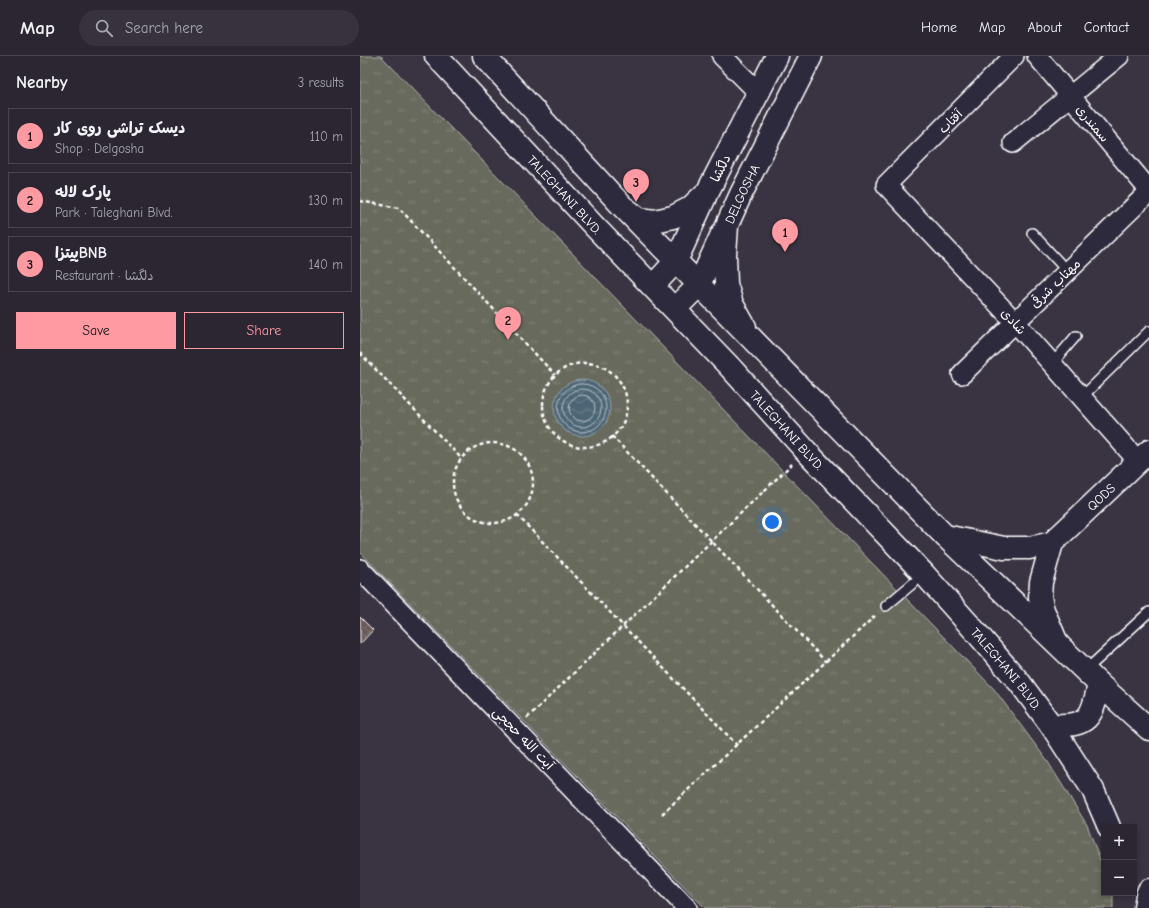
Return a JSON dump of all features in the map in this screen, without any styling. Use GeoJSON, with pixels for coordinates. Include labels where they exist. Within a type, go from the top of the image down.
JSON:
{"type":"FeatureCollection","features":[{"type":"Feature","properties":{"kind":"main road","name":"TALEGHANI BLVD."},"geometry":{"type":"LineString","coordinates":[[436,56],[595,226],[730,366],[806,451],[924,574],[1020,683],[1051,725],[1093,790],[1108,824]]}},
{"type":"Feature","properties":{"kind":"main road"},"geometry":{"type":"LineString","coordinates":[[484,56],[623,207],[945,536],[1149,729]]}},
{"type":"Feature","properties":{"kind":"main road","name":"دلگشا"},"geometry":{"type":"LineString","coordinates":[[623,207],[639,219],[655,221],[672,217],[690,208],[708,191],[777,56]]}},
{"type":"Feature","properties":{"kind":"main road","name":"DELGOSHA"},"geometry":{"type":"LineString","coordinates":[[752,339],[732,304],[726,284],[725,255],[727,224],[811,56]]}},
{"type":"Feature","properties":{"kind":"main road"},"geometry":{"type":"LineString","coordinates":[[653,286],[676,261],[708,191]]}},
{"type":"Feature","properties":{"kind":"main road"},"geometry":{"type":"LineString","coordinates":[[674,309],[699,285],[727,224]]}},
{"type":"Feature","properties":{"kind":"main road","name":"QODS"},"geometry":{"type":"LineString","coordinates":[[1052,543],[1144,456]]}},
{"type":"Feature","properties":{"kind":"main road"},"geometry":{"type":"LineString","coordinates":[[945,536],[1004,548],[1029,548],[1052,543],[1041,582],[1040,597],[1043,610],[1057,643]]}},
{"type":"Feature","properties":{"kind":"main road"},"geometry":{"type":"LineString","coordinates":[[1051,725],[1068,726],[1080,723],[1091,714],[1095,702],[1093,677]]}},
{"type":"Feature","properties":{"kind":"main road"},"geometry":{"type":"LineString","coordinates":[[1145,908],[1149,890]]}},
{"type":"Feature","properties":{"kind":"main road"},"geometry":{"type":"LineString","coordinates":[[1133,896],[1135,908]]}},
{"type":"Feature","properties":{"kind":"street"},"geometry":{"type":"LineString","coordinates":[[722,56],[758,92]]}},
{"type":"Feature","properties":{"kind":"street","name":"آفتاب"},"geometry":{"type":"LineString","coordinates":[[886,185],[1014,56]]}},
{"type":"Feature","properties":{"kind":"street","name":"سمندری"},"geometry":{"type":"LineString","coordinates":[[1037,56],[1149,191]]}},
{"type":"Feature","properties":{"kind":"street"},"geometry":{"type":"LineString","coordinates":[[1013,143],[1119,56]]}},
{"type":"Feature","properties":{"kind":"street","name":"شادی"},"geometry":{"type":"LineString","coordinates":[[886,185],[1015,322],[1082,397],[1144,456]]}},
{"type":"Feature","properties":{"kind":"street","name":"مهتاب شرقی"},"geometry":{"type":"LineString","coordinates":[[962,374],[1149,191]]}},
{"type":"Feature","properties":{"kind":"street","name":"آیت الله حججی"},"geometry":{"type":"LineString","coordinates":[[360,569],[687,908]]}},
{"type":"Feature","properties":{"kind":"lane"},"geometry":{"type":"LineString","coordinates":[[1032,233],[1067,271]]}},
{"type":"Feature","properties":{"kind":"lane"},"geometry":{"type":"LineString","coordinates":[[1082,397],[1149,330]]}},
{"type":"Feature","properties":{"kind":"lane"},"geometry":{"type":"LineString","coordinates":[[1052,364],[1076,336]]}},
{"type":"Feature","properties":{"kind":"lane"},"geometry":{"type":"LineString","coordinates":[[886,606],[924,574]]}},
{"type":"Feature","properties":{"kind":"lane"},"geometry":{"type":"LineString","coordinates":[[1093,677],[1149,612]]}},
{"type":"Feature","properties":{"kind":"path"},"geometry":{"type":"LineString","coordinates":[[360,201],[399,208],[555,375]]}},
{"type":"Feature","properties":{"kind":"path"},"geometry":{"type":"LineString","coordinates":[[360,353],[461,458]]}},
{"type":"Feature","properties":{"kind":"path"},"geometry":{"type":"LineString","coordinates":[[579,363],[592,363],[605,368],[616,376],[623,387],[627,400],[626,413],[621,426],[612,436],[600,444],[586,446],[572,445],[560,438],[550,428],[544,415],[543,401],[547,387],[555,375],[566,367],[579,363]]}},
{"type":"Feature","properties":{"kind":"path"},"geometry":{"type":"LineString","coordinates":[[612,436],[826,662]]}},
{"type":"Feature","properties":{"kind":"path"},"geometry":{"type":"LineString","coordinates":[[498,442],[511,446],[522,454],[530,466],[534,479],[532,493],[527,505],[517,515],[506,521],[493,524],[480,521],[469,516],[460,506],[454,495],[452,482],[455,469],[461,458],[471,449],[484,443],[498,442]]}},
{"type":"Feature","properties":{"kind":"path"},"geometry":{"type":"LineString","coordinates":[[515,730],[806,451]]}},
{"type":"Feature","properties":{"kind":"path"},"geometry":{"type":"LineString","coordinates":[[517,515],[737,745]]}},
{"type":"Feature","properties":{"kind":"path"},"geometry":{"type":"LineString","coordinates":[[662,814],[886,606]]}},
{"type":"Feature","properties":{"kind":"green space"},"geometry":{"type":"Polygon","coordinates":[[[360,56],[381,56],[994,689],[1048,762],[1087,825],[1101,862],[1101,896],[1113,896],[1113,908],[705,908],[360,552],[360,56]]]}},
{"type":"Feature","properties":{"kind":"water"},"geometry":{"type":"Polygon","coordinates":[[[582,380],[593,382],[602,388],[608,397],[610,408],[608,419],[602,428],[593,434],[582,436],[571,434],[562,428],[556,419],[554,408],[556,397],[562,388],[571,382],[582,380]]]}},
{"type":"Feature","properties":{"kind":"building"},"geometry":{"type":"Polygon","coordinates":[[[360,617],[373,630],[360,644],[360,617]]]}},
{"type":"Feature","properties":{"kind":"place","name":"پیتزاBNB"},"geometry":{"type":"Point","coordinates":[636,202]}},
{"type":"Feature","properties":{"kind":"place","name":"دیسک تراشی روی کار"},"geometry":{"type":"Point","coordinates":[785,252]}},
{"type":"Feature","properties":{"kind":"place","name":"پارک لاله"},"geometry":{"type":"Point","coordinates":[508,340]}}]}
